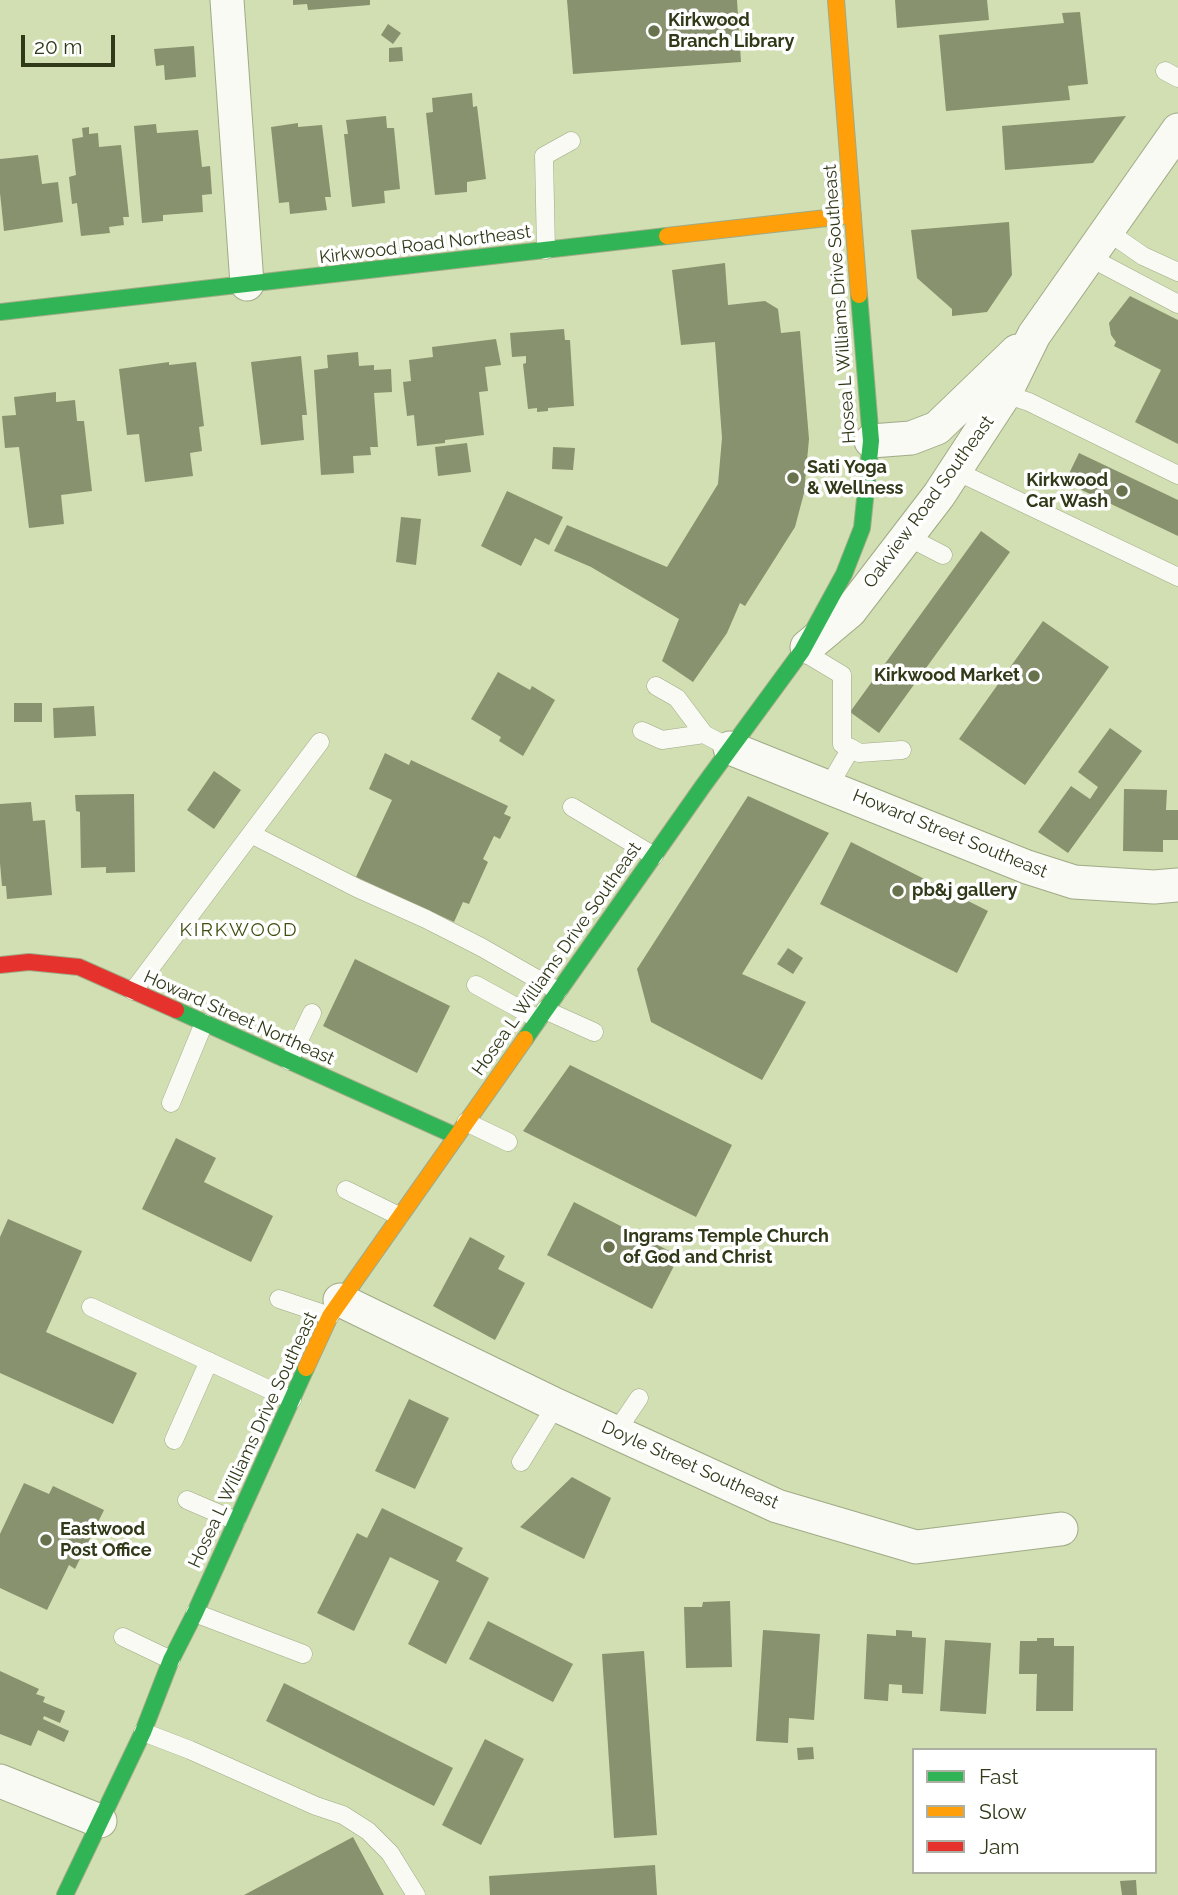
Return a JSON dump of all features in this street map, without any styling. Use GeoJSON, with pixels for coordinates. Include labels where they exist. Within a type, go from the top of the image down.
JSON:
{"type":"FeatureCollection","features":[{"type":"Feature","properties":{"kind":"street"},"geometry":{"type":"LineString","coordinates":[[227,0],[247,284]]}},
{"type":"Feature","properties":{"kind":"street","name":"Hosea L Williams Drive Southeast"},"geometry":{"type":"LineString","coordinates":[[65,1895],[143,1732],[171,1660],[335,1308],[654,856],[717,741],[802,651],[844,573],[862,528],[871,441],[836,0]]}},
{"type":"Feature","properties":{"kind":"street","name":"Oakview Road Southeast"},"geometry":{"type":"LineString","coordinates":[[802,651],[850,611],[956,471],[1005,394],[1034,335],[1178,130]]}},
{"type":"Feature","properties":{"kind":"street","name":"Kirkwood Road Northeast"},"geometry":{"type":"LineString","coordinates":[[0,312],[853,215]]}},
{"type":"Feature","properties":{"kind":"street","name":"Oakview Road Southeast"},"geometry":{"type":"LineString","coordinates":[[871,441],[911,438],[937,428],[1034,335]]}},
{"type":"Feature","properties":{"kind":"street","name":"Howard Street Southeast"},"geometry":{"type":"LineString","coordinates":[[717,741],[1027,867],[1074,882],[1154,887],[1178,885]]}},
{"type":"Feature","properties":{"kind":"street","name":"Howard Street Northeast"},"geometry":{"type":"LineString","coordinates":[[0,965],[29,962],[79,967],[289,1061],[461,1129]]}},
{"type":"Feature","properties":{"kind":"street","name":"Doyle Street Southeast"},"geometry":{"type":"LineString","coordinates":[[335,1308],[777,1506],[916,1547],[1061,1529]]}},
{"type":"Feature","properties":{"kind":"street"},"geometry":{"type":"LineString","coordinates":[[0,1782],[100,1821]]}},
{"type":"Feature","properties":{"kind":"lane"},"geometry":{"type":"LineString","coordinates":[[546,250],[544,156],[571,141]]}},
{"type":"Feature","properties":{"kind":"lane"},"geometry":{"type":"LineString","coordinates":[[1098,244],[1143,256],[1178,272]]}},
{"type":"Feature","properties":{"kind":"lane"},"geometry":{"type":"LineString","coordinates":[[1098,244],[1178,304]]}},
{"type":"Feature","properties":{"kind":"lane"},"geometry":{"type":"LineString","coordinates":[[1005,394],[1029,402],[1178,475]]}},
{"type":"Feature","properties":{"kind":"lane"},"geometry":{"type":"LineString","coordinates":[[956,471],[1178,577]]}},
{"type":"Feature","properties":{"kind":"lane"},"geometry":{"type":"LineString","coordinates":[[908,537],[943,555]]}},
{"type":"Feature","properties":{"kind":"lane"},"geometry":{"type":"LineString","coordinates":[[802,651],[842,675],[842,744],[859,753],[902,750]]}},
{"type":"Feature","properties":{"kind":"lane"},"geometry":{"type":"LineString","coordinates":[[656,686],[677,698],[717,741]]}},
{"type":"Feature","properties":{"kind":"lane"},"geometry":{"type":"LineString","coordinates":[[642,730],[662,740],[717,741]]}},
{"type":"Feature","properties":{"kind":"lane"},"geometry":{"type":"LineString","coordinates":[[133,991],[320,742]]}},
{"type":"Feature","properties":{"kind":"lane"},"geometry":{"type":"LineString","coordinates":[[829,786],[851,748]]}},
{"type":"Feature","properties":{"kind":"lane"},"geometry":{"type":"LineString","coordinates":[[572,807],[654,856]]}},
{"type":"Feature","properties":{"kind":"lane"},"geometry":{"type":"LineString","coordinates":[[251,834],[481,947],[558,991]]}},
{"type":"Feature","properties":{"kind":"lane"},"geometry":{"type":"LineString","coordinates":[[477,985],[542,1014],[594,1032]]}},
{"type":"Feature","properties":{"kind":"lane"},"geometry":{"type":"LineString","coordinates":[[289,1061],[312,1013]]}},
{"type":"Feature","properties":{"kind":"lane"},"geometry":{"type":"LineString","coordinates":[[171,1103],[204,1023]]}},
{"type":"Feature","properties":{"kind":"lane"},"geometry":{"type":"LineString","coordinates":[[461,1129],[508,1142]]}},
{"type":"Feature","properties":{"kind":"lane"},"geometry":{"type":"LineString","coordinates":[[346,1190],[399,1216]]}},
{"type":"Feature","properties":{"kind":"lane"},"geometry":{"type":"LineString","coordinates":[[279,1299],[335,1308]]}},
{"type":"Feature","properties":{"kind":"lane"},"geometry":{"type":"LineString","coordinates":[[91,1307],[292,1400]]}},
{"type":"Feature","properties":{"kind":"lane"},"geometry":{"type":"LineString","coordinates":[[174,1440],[209,1362]]}},
{"type":"Feature","properties":{"kind":"lane"},"geometry":{"type":"LineString","coordinates":[[616,1432],[639,1398]]}},
{"type":"Feature","properties":{"kind":"lane"},"geometry":{"type":"LineString","coordinates":[[521,1462],[556,1405]]}},
{"type":"Feature","properties":{"kind":"lane"},"geometry":{"type":"LineString","coordinates":[[187,1500],[236,1521]]}},
{"type":"Feature","properties":{"kind":"lane"},"geometry":{"type":"LineString","coordinates":[[195,1613],[303,1654]]}},
{"type":"Feature","properties":{"kind":"lane"},"geometry":{"type":"LineString","coordinates":[[123,1637],[171,1660]]}},
{"type":"Feature","properties":{"kind":"lane"},"geometry":{"type":"LineString","coordinates":[[143,1732],[343,1815],[368,1830],[390,1853],[416,1895]]}},
{"type":"Feature","properties":{"kind":"building"},"geometry":{"type":"Polygon","coordinates":[[[293,0],[370,0],[370,5],[308,10],[307,4],[293,5],[293,0]]]}},
{"type":"Feature","properties":{"kind":"building","name":"Kirkwood Branch Library"},"geometry":{"type":"Polygon","coordinates":[[[567,0],[737,0],[741,62],[573,74],[567,0]]]}},
{"type":"Feature","properties":{"kind":"building"},"geometry":{"type":"Polygon","coordinates":[[[895,0],[987,0],[989,20],[897,28],[895,0]]]}},
{"type":"Feature","properties":{"kind":"building"},"geometry":{"type":"Polygon","coordinates":[[[1080,12],[1088,84],[1068,86],[1070,100],[946,111],[939,35],[1064,23],[1062,13],[1080,12]]]}},
{"type":"Feature","properties":{"kind":"building"},"geometry":{"type":"Polygon","coordinates":[[[388,24],[401,33],[393,44],[381,35],[388,24]]]}},
{"type":"Feature","properties":{"kind":"building"},"geometry":{"type":"Polygon","coordinates":[[[194,46],[196,77],[165,80],[164,65],[156,66],[154,49],[194,46]]]}},
{"type":"Feature","properties":{"kind":"building"},"geometry":{"type":"Polygon","coordinates":[[[402,47],[403,61],[389,62],[389,48],[402,47]]]}},
{"type":"Feature","properties":{"kind":"building"},"geometry":{"type":"Polygon","coordinates":[[[472,93],[473,107],[477,106],[486,179],[467,182],[467,192],[435,195],[426,113],[433,112],[432,98],[472,93]]]}},
{"type":"Feature","properties":{"kind":"building"},"geometry":{"type":"Polygon","coordinates":[[[386,116],[387,128],[394,128],[400,189],[384,191],[385,203],[352,207],[344,134],[348,134],[346,120],[386,116]]]}},
{"type":"Feature","properties":{"kind":"building"},"geometry":{"type":"Polygon","coordinates":[[[1126,116],[1093,163],[1005,170],[1002,126],[1126,116]]]}},
{"type":"Feature","properties":{"kind":"building"},"geometry":{"type":"Polygon","coordinates":[[[298,123],[298,127],[322,125],[331,197],[325,197],[327,210],[290,214],[289,202],[279,203],[271,127],[298,123]]]}},
{"type":"Feature","properties":{"kind":"building"},"geometry":{"type":"Polygon","coordinates":[[[156,124],[157,133],[198,130],[202,167],[210,166],[212,194],[202,195],[203,212],[163,215],[163,221],[142,223],[134,126],[156,124]]]}},
{"type":"Feature","properties":{"kind":"building"},"geometry":{"type":"Polygon","coordinates":[[[89,127],[89,134],[98,133],[99,147],[121,145],[129,217],[123,217],[124,225],[109,227],[110,233],[81,236],[77,203],[72,204],[69,177],[76,175],[72,139],[83,137],[82,128],[89,127]]]}},
{"type":"Feature","properties":{"kind":"building"},"geometry":{"type":"Polygon","coordinates":[[[38,155],[42,184],[58,182],[63,222],[4,231],[0,159],[38,155]]]}},
{"type":"Feature","properties":{"kind":"building"},"geometry":{"type":"Polygon","coordinates":[[[1009,222],[1012,275],[987,312],[952,316],[952,309],[917,278],[911,230],[1009,222]]]}},
{"type":"Feature","properties":{"kind":"building"},"geometry":{"type":"Polygon","coordinates":[[[725,263],[728,305],[765,301],[778,309],[781,333],[800,331],[809,439],[804,493],[795,527],[745,606],[740,603],[727,633],[693,682],[662,661],[679,619],[591,567],[554,551],[567,525],[667,567],[718,484],[722,438],[715,342],[681,345],[672,270],[725,263]]]}},
{"type":"Feature","properties":{"kind":"building"},"geometry":{"type":"Polygon","coordinates":[[[1130,296],[1178,320],[1178,444],[1135,422],[1161,370],[1114,346],[1116,342],[1111,335],[1109,323],[1130,296]]]}},
{"type":"Feature","properties":{"kind":"building"},"geometry":{"type":"Polygon","coordinates":[[[564,329],[565,340],[570,340],[574,406],[548,408],[548,411],[537,412],[537,408],[528,409],[523,364],[526,363],[526,356],[512,357],[510,333],[564,329]]]}},
{"type":"Feature","properties":{"kind":"building"},"geometry":{"type":"Polygon","coordinates":[[[496,339],[501,365],[485,367],[488,391],[479,392],[484,435],[417,446],[414,415],[407,416],[403,382],[411,381],[409,360],[433,357],[432,347],[496,339]]]}},
{"type":"Feature","properties":{"kind":"building"},"geometry":{"type":"Polygon","coordinates":[[[358,352],[359,366],[374,365],[374,370],[391,369],[392,392],[374,393],[378,447],[370,447],[371,455],[353,456],[354,473],[321,475],[314,370],[328,368],[327,355],[358,352]]]}},
{"type":"Feature","properties":{"kind":"building"},"geometry":{"type":"Polygon","coordinates":[[[301,356],[307,415],[302,415],[304,440],[261,445],[251,362],[301,356]]]}},
{"type":"Feature","properties":{"kind":"building"},"geometry":{"type":"Polygon","coordinates":[[[169,362],[169,365],[196,362],[204,426],[199,427],[202,451],[190,453],[193,476],[145,482],[139,434],[127,435],[119,369],[169,362]]]}},
{"type":"Feature","properties":{"kind":"building"},"geometry":{"type":"Polygon","coordinates":[[[56,392],[56,402],[75,400],[77,421],[84,421],[92,491],[61,495],[64,524],[29,528],[19,447],[5,448],[2,416],[16,415],[14,397],[56,392]]]}},
{"type":"Feature","properties":{"kind":"building"},"geometry":{"type":"Polygon","coordinates":[[[467,443],[471,472],[438,476],[435,447],[467,443]]]}},
{"type":"Feature","properties":{"kind":"building"},"geometry":{"type":"Polygon","coordinates":[[[553,447],[575,448],[573,470],[552,469],[553,447]]]}},
{"type":"Feature","properties":{"kind":"building","name":"Kirkwood Car Wash"},"geometry":{"type":"Polygon","coordinates":[[[1079,453],[1178,500],[1178,536],[1065,482],[1079,453]]]}},
{"type":"Feature","properties":{"kind":"building"},"geometry":{"type":"Polygon","coordinates":[[[507,491],[563,517],[549,545],[535,538],[521,566],[481,546],[507,491]]]}},
{"type":"Feature","properties":{"kind":"building"},"geometry":{"type":"Polygon","coordinates":[[[401,517],[421,519],[416,565],[396,562],[401,517]]]}},
{"type":"Feature","properties":{"kind":"building"},"geometry":{"type":"Polygon","coordinates":[[[981,531],[1010,552],[879,733],[850,712],[981,531]]]}},
{"type":"Feature","properties":{"kind":"building"},"geometry":{"type":"Polygon","coordinates":[[[1043,621],[1109,667],[1025,785],[959,739],[1043,621]]]}},
{"type":"Feature","properties":{"kind":"building"},"geometry":{"type":"Polygon","coordinates":[[[498,672],[530,690],[532,686],[555,700],[523,756],[499,741],[501,737],[471,719],[498,672]]]}},
{"type":"Feature","properties":{"kind":"building"},"geometry":{"type":"Polygon","coordinates":[[[14,703],[42,703],[42,722],[14,722],[14,703]]]}},
{"type":"Feature","properties":{"kind":"building"},"geometry":{"type":"Polygon","coordinates":[[[94,706],[96,736],[54,738],[53,708],[94,706]]]}},
{"type":"Feature","properties":{"kind":"building"},"geometry":{"type":"Polygon","coordinates":[[[1110,728],[1142,751],[1068,853],[1038,832],[1071,786],[1090,799],[1098,787],[1078,772],[1110,728]]]}},
{"type":"Feature","properties":{"kind":"building"},"geometry":{"type":"Polygon","coordinates":[[[385,753],[409,765],[411,760],[508,806],[504,814],[511,817],[500,839],[494,836],[483,859],[488,862],[469,904],[463,902],[454,922],[356,877],[392,800],[369,789],[385,753]]]}},
{"type":"Feature","properties":{"kind":"building"},"geometry":{"type":"Polygon","coordinates":[[[214,771],[241,790],[214,829],[187,810],[214,771]]]}},
{"type":"Feature","properties":{"kind":"building"},"geometry":{"type":"Polygon","coordinates":[[[1124,789],[1167,790],[1166,810],[1178,810],[1178,840],[1163,840],[1163,852],[1123,851],[1124,789]]]}},
{"type":"Feature","properties":{"kind":"building"},"geometry":{"type":"Polygon","coordinates":[[[134,794],[135,872],[106,873],[106,867],[81,868],[80,812],[76,811],[75,795],[134,794]]]}},
{"type":"Feature","properties":{"kind":"building"},"geometry":{"type":"Polygon","coordinates":[[[748,796],[829,833],[742,974],[806,1002],[762,1080],[651,1022],[637,969],[748,796]]]}},
{"type":"Feature","properties":{"kind":"building"},"geometry":{"type":"Polygon","coordinates":[[[31,802],[33,821],[45,820],[52,895],[7,899],[6,886],[2,886],[0,863],[0,804],[31,802]]]}},
{"type":"Feature","properties":{"kind":"building"},"geometry":{"type":"Polygon","coordinates":[[[851,842],[988,911],[957,973],[820,904],[851,842]]]}},
{"type":"Feature","properties":{"kind":"building"},"geometry":{"type":"Polygon","coordinates":[[[788,948],[803,958],[793,974],[777,964],[788,948]]]}},
{"type":"Feature","properties":{"kind":"building"},"geometry":{"type":"Polygon","coordinates":[[[355,959],[450,1006],[417,1073],[323,1026],[355,959]]]}},
{"type":"Feature","properties":{"kind":"building"},"geometry":{"type":"Polygon","coordinates":[[[570,1065],[732,1145],[696,1217],[523,1131],[570,1065]]]}},
{"type":"Feature","properties":{"kind":"building"},"geometry":{"type":"Polygon","coordinates":[[[176,1138],[216,1158],[204,1182],[273,1216],[251,1262],[142,1209],[176,1138]]]}},
{"type":"Feature","properties":{"kind":"building"},"geometry":{"type":"Polygon","coordinates":[[[574,1202],[679,1256],[652,1309],[547,1255],[574,1202]]]}},
{"type":"Feature","properties":{"kind":"building"},"geometry":{"type":"Polygon","coordinates":[[[8,1219],[82,1251],[46,1332],[137,1373],[113,1424],[0,1373],[0,1237],[8,1219]]]}},
{"type":"Feature","properties":{"kind":"building"},"geometry":{"type":"Polygon","coordinates":[[[470,1237],[505,1256],[498,1269],[525,1283],[495,1340],[433,1306],[470,1237]]]}},
{"type":"Feature","properties":{"kind":"building"},"geometry":{"type":"Polygon","coordinates":[[[409,1399],[449,1418],[415,1489],[375,1471],[409,1399]]]}},
{"type":"Feature","properties":{"kind":"building"},"geometry":{"type":"Polygon","coordinates":[[[572,1477],[611,1498],[584,1559],[520,1527],[572,1477]]]}},
{"type":"Feature","properties":{"kind":"building"},"geometry":{"type":"Polygon","coordinates":[[[24,1483],[49,1494],[53,1486],[104,1510],[75,1569],[69,1565],[47,1610],[0,1588],[0,1534],[24,1483]]]}},
{"type":"Feature","properties":{"kind":"building"},"geometry":{"type":"Polygon","coordinates":[[[382,1508],[463,1548],[456,1561],[489,1578],[446,1664],[408,1644],[439,1581],[390,1557],[354,1631],[317,1613],[357,1533],[367,1538],[382,1508]]]}},
{"type":"Feature","properties":{"kind":"building"},"geometry":{"type":"Polygon","coordinates":[[[730,1601],[732,1667],[686,1668],[684,1607],[702,1607],[703,1602],[730,1601]]]}},
{"type":"Feature","properties":{"kind":"building"},"geometry":{"type":"Polygon","coordinates":[[[488,1621],[573,1664],[553,1702],[469,1659],[488,1621]]]}},
{"type":"Feature","properties":{"kind":"building"},"geometry":{"type":"Polygon","coordinates":[[[763,1630],[820,1634],[814,1720],[789,1718],[788,1743],[756,1741],[763,1630]]]}},
{"type":"Feature","properties":{"kind":"building"},"geometry":{"type":"Polygon","coordinates":[[[896,1630],[912,1631],[912,1637],[926,1638],[923,1694],[902,1693],[902,1685],[889,1684],[888,1701],[864,1699],[867,1634],[896,1636],[896,1630]]]}},
{"type":"Feature","properties":{"kind":"building"},"geometry":{"type":"Polygon","coordinates":[[[1037,1638],[1054,1638],[1054,1646],[1074,1646],[1073,1711],[1036,1711],[1037,1674],[1019,1674],[1020,1641],[1037,1641],[1037,1638]]]}},
{"type":"Feature","properties":{"kind":"building"},"geometry":{"type":"Polygon","coordinates":[[[945,1640],[991,1643],[986,1714],[940,1711],[945,1640]]]}},
{"type":"Feature","properties":{"kind":"building"},"geometry":{"type":"Polygon","coordinates":[[[644,1651],[657,1835],[614,1838],[602,1654],[644,1651]]]}},
{"type":"Feature","properties":{"kind":"building"},"geometry":{"type":"Polygon","coordinates":[[[0,1671],[39,1689],[36,1694],[45,1697],[43,1702],[65,1711],[60,1723],[44,1716],[43,1719],[69,1731],[64,1742],[38,1730],[31,1746],[0,1734],[0,1671]]]}},
{"type":"Feature","properties":{"kind":"building"},"geometry":{"type":"Polygon","coordinates":[[[284,1683],[453,1768],[434,1806],[266,1721],[284,1683]]]}},
{"type":"Feature","properties":{"kind":"building"},"geometry":{"type":"Polygon","coordinates":[[[485,1739],[524,1759],[481,1845],[442,1825],[485,1739]]]}},
{"type":"Feature","properties":{"kind":"building"},"geometry":{"type":"Polygon","coordinates":[[[813,1747],[814,1759],[798,1760],[797,1748],[813,1747]]]}},
{"type":"Feature","properties":{"kind":"building"},"geometry":{"type":"Polygon","coordinates":[[[353,1837],[384,1895],[244,1895],[353,1837]]]}},
{"type":"Feature","properties":{"kind":"building"},"geometry":{"type":"Polygon","coordinates":[[[655,1865],[657,1895],[490,1895],[489,1876],[655,1865]]]}},
{"type":"Feature","properties":{"kind":"building"},"geometry":{"type":"Polygon","coordinates":[[[1136,1880],[1137,1895],[1122,1895],[1120,1881],[1136,1880]]]}},
{"type":"Feature","properties":{"kind":"traffic: fast"},"geometry":{"type":"LineString","coordinates":[[0,312],[667,236]]}},
{"type":"Feature","properties":{"kind":"traffic: fast"},"geometry":{"type":"LineString","coordinates":[[525,1039],[703,786],[802,651],[844,574],[862,528],[871,441],[859,295]]}},
{"type":"Feature","properties":{"kind":"traffic: fast"},"geometry":{"type":"LineString","coordinates":[[176,1010],[456,1136]]}},
{"type":"Feature","properties":{"kind":"traffic: fast"},"geometry":{"type":"LineString","coordinates":[[65,1895],[143,1732],[171,1660],[306,1368]]}},
{"type":"Feature","properties":{"kind":"traffic: slow"},"geometry":{"type":"LineString","coordinates":[[836,0],[859,295]]}},
{"type":"Feature","properties":{"kind":"traffic: slow"},"geometry":{"type":"LineString","coordinates":[[667,236],[853,215]]}},
{"type":"Feature","properties":{"kind":"traffic: slow"},"geometry":{"type":"LineString","coordinates":[[306,1368],[330,1316],[525,1039]]}},
{"type":"Feature","properties":{"kind":"traffic: jam"},"geometry":{"type":"LineString","coordinates":[[0,965],[29,962],[79,967],[176,1010]]}},
{"type":"Feature","properties":{"kind":"place","name":"Kirkwood Branch Library"},"geometry":{"type":"Point","coordinates":[654,31]}},
{"type":"Feature","properties":{"kind":"place","name":"Sati Yoga & Wellness"},"geometry":{"type":"Point","coordinates":[793,478]}},
{"type":"Feature","properties":{"kind":"place","name":"Kirkwood Car Wash"},"geometry":{"type":"Point","coordinates":[1122,491]}},
{"type":"Feature","properties":{"kind":"place","name":"Kirkwood Market"},"geometry":{"type":"Point","coordinates":[1034,676]}},
{"type":"Feature","properties":{"kind":"place","name":"pb&j gallery"},"geometry":{"type":"Point","coordinates":[898,891]}},
{"type":"Feature","properties":{"kind":"place","name":"Ingrams Temple Church of God and Christ"},"geometry":{"type":"Point","coordinates":[609,1247]}},
{"type":"Feature","properties":{"kind":"place","name":"Eastwood Post Office"},"geometry":{"type":"Point","coordinates":[46,1540]}},
{"type":"Feature","properties":{"kind":"district","name":"KIRKWOOD"},"geometry":{"type":"Point","coordinates":[239,930]}}]}
